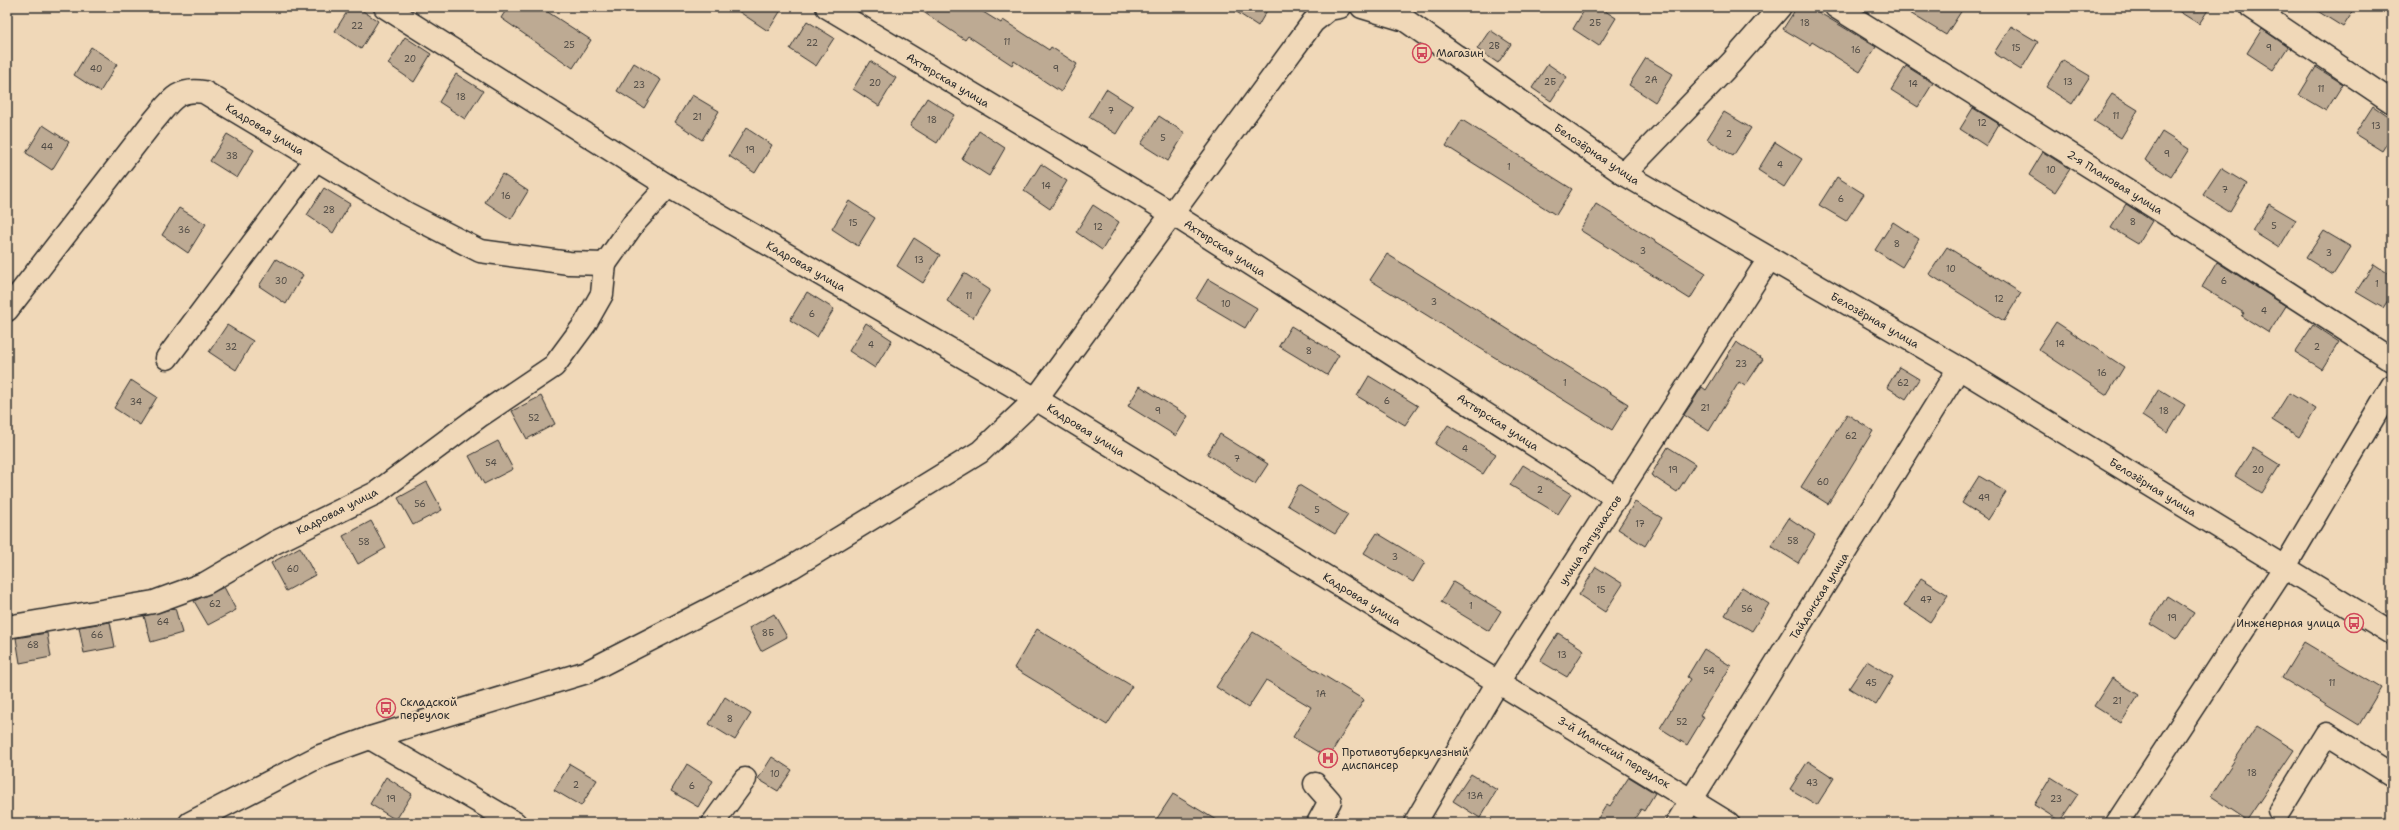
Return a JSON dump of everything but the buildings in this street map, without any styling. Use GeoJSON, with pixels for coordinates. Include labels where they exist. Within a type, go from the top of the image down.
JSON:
{"type":"FeatureCollection","features":[{"type":"Feature","properties":{"kind":"street","name":"Кадровая улица"},"geometry":{"type":"LineString","coordinates":[[386,7],[668,186],[1036,399],[1498,682]]}},
{"type":"Feature","properties":{"kind":"street","name":"Ахтырская улица"},"geometry":{"type":"LineString","coordinates":[[827,7],[1171,213],[1617,498]]}},
{"type":"Feature","properties":{"kind":"street"},"geometry":{"type":"LineString","coordinates":[[190,823],[320,756],[370,738],[588,672],[792,567],[980,452],[1036,399],[1312,22],[1330,9],[1340,7]]}},
{"type":"Feature","properties":{"kind":"street","name":"Белозёрная улица"},"geometry":{"type":"LineString","coordinates":[[1362,7],[1377,10],[1405,20],[1624,174],[1959,368],[2284,568],[2392,632]]}},
{"type":"Feature","properties":{"kind":"street"},"geometry":{"type":"LineString","coordinates":[[1624,174],[1731,63],[1780,7]]}},
{"type":"Feature","properties":{"kind":"street","name":"2-я Плановая улица"},"geometry":{"type":"LineString","coordinates":[[1836,7],[2168,215],[2392,360]]}},
{"type":"Feature","properties":{"kind":"street"},"geometry":{"type":"LineString","coordinates":[[2251,7],[2392,102]]}},
{"type":"Feature","properties":{"kind":"street","name":"Кадровая улица"},"geometry":{"type":"LineString","coordinates":[[7,310],[151,124],[176,96],[184,91],[204,92],[406,213],[480,251],[569,263],[605,264]]}},
{"type":"Feature","properties":{"kind":"street"},"geometry":{"type":"LineString","coordinates":[[167,358],[316,159]]}},
{"type":"Feature","properties":{"kind":"street","name":"Кадровая улица"},"geometry":{"type":"LineString","coordinates":[[7,627],[154,602],[206,583],[274,543],[376,492],[481,415],[554,366],[586,324],[602,294],[605,264],[634,223],[668,186]]}},
{"type":"Feature","properties":{"kind":"street","name":"улица Энтузиастов"},"geometry":{"type":"LineString","coordinates":[[1415,823],[1498,682],[1769,259]]}},
{"type":"Feature","properties":{"kind":"street","name":"Тайдонская улица"},"geometry":{"type":"LineString","coordinates":[[1677,823],[1959,368]]}},
{"type":"Feature","properties":{"kind":"street"},"geometry":{"type":"LineString","coordinates":[[2117,823],[2284,568],[2392,386]]}},
{"type":"Feature","properties":{"kind":"street","name":"3-й Иланский переулок"},"geometry":{"type":"LineString","coordinates":[[1498,682],[1728,823]]}},
{"type":"Feature","properties":{"kind":"street"},"geometry":{"type":"LineString","coordinates":[[2280,810],[2327,734],[2392,774]]}},
{"type":"Feature","properties":{"kind":"street"},"geometry":{"type":"LineString","coordinates":[[370,738],[515,823]]}},
{"type":"Feature","properties":{"kind":"street"},"geometry":{"type":"LineString","coordinates":[[713,823],[745,779]]}},
{"type":"Feature","properties":{"kind":"street"},"geometry":{"type":"LineString","coordinates":[[1315,784],[1330,801],[1318,823]]}},
{"type":"Feature","properties":{"kind":"place","name":"Магазин"},"geometry":{"type":"Point","coordinates":[1422,53]}},
{"type":"Feature","properties":{"kind":"place","name":"Инженерная улица"},"geometry":{"type":"Point","coordinates":[2354,623]}},
{"type":"Feature","properties":{"kind":"place","name":"Складской переулок"},"geometry":{"type":"Point","coordinates":[386,708]}},
{"type":"Feature","properties":{"kind":"place","name":"Противотуберкулезный диспансер"},"geometry":{"type":"Point","coordinates":[1328,758]}}]}
